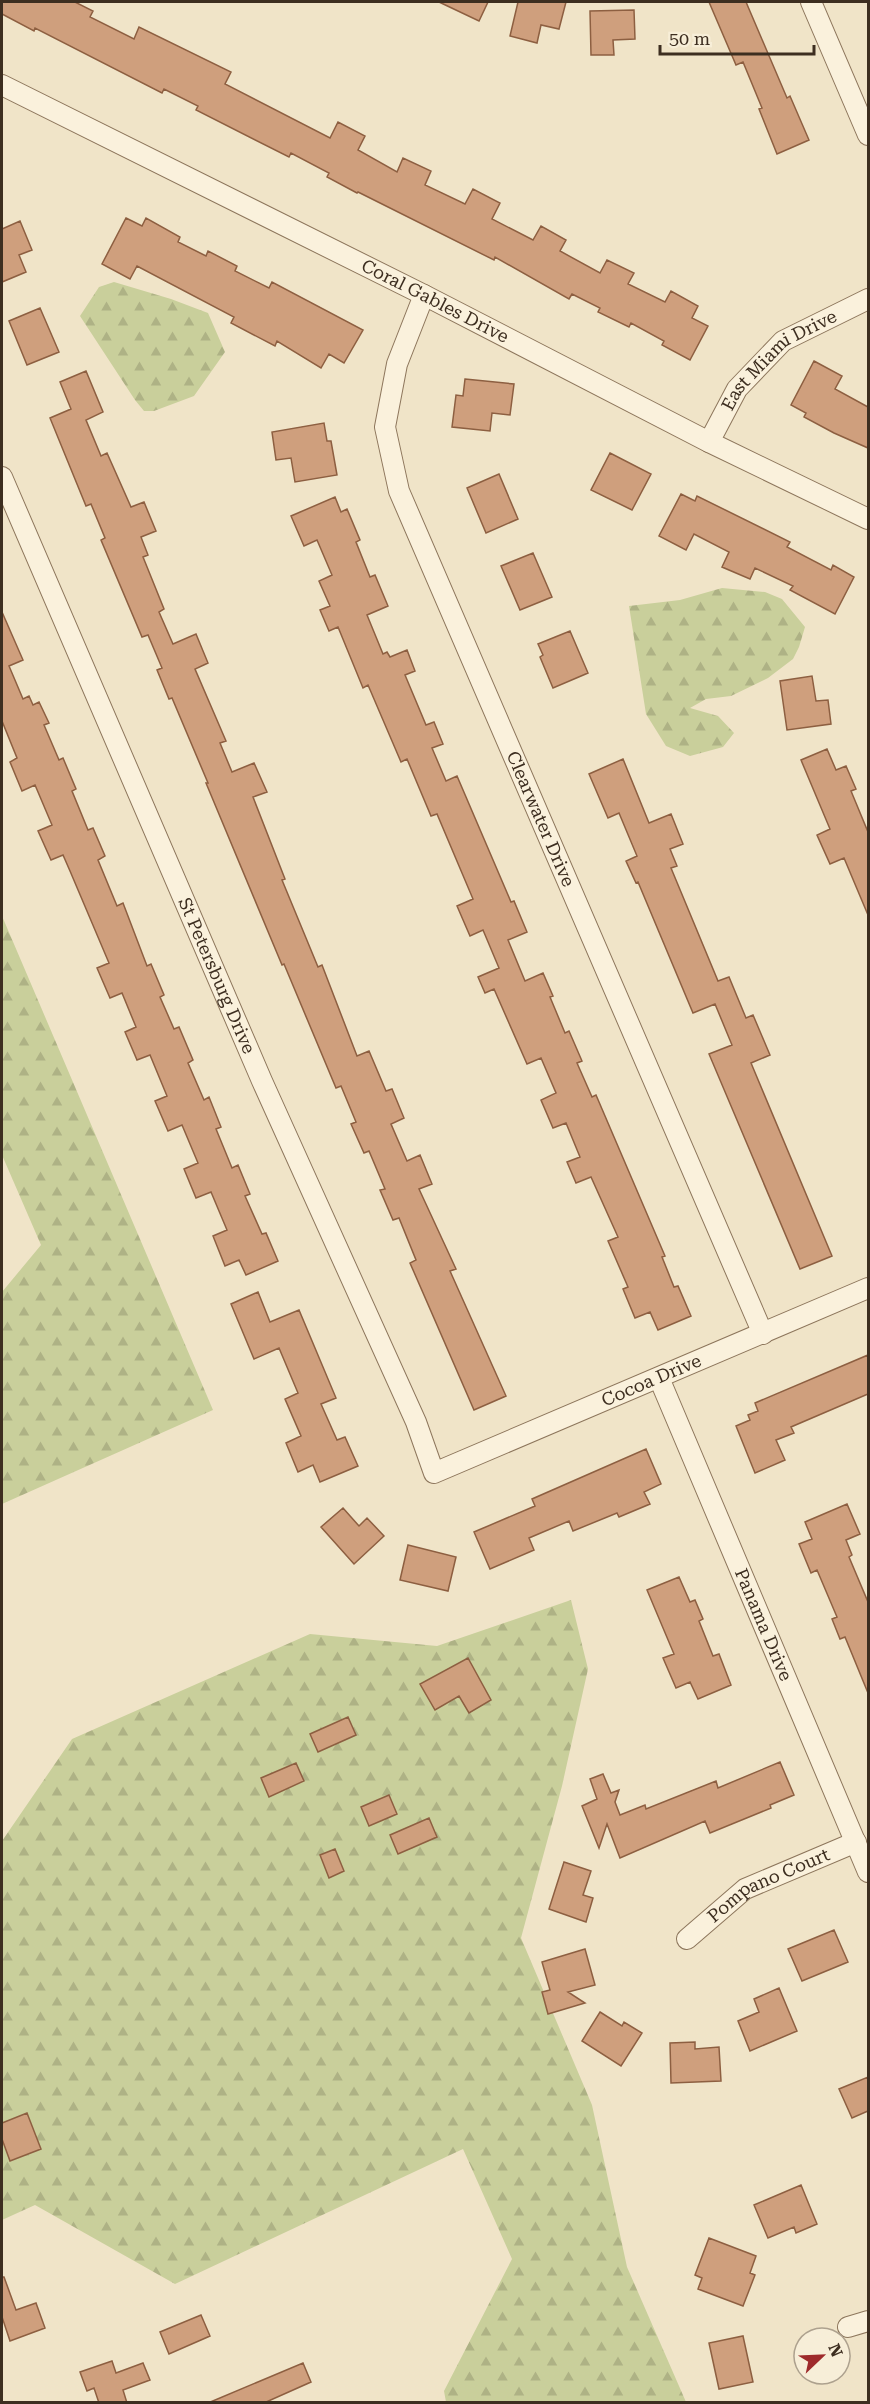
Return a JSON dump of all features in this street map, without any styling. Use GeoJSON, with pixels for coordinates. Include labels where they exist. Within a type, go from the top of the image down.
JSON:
{"type":"FeatureCollection","features":[{"type":"Feature","properties":{"kind":"street"},"geometry":{"type":"LineString","coordinates":[[811,2],[868,135]]}},
{"type":"Feature","properties":{"kind":"street","name":"Coral Gables Drive"},"geometry":{"type":"LineString","coordinates":[[2,85],[424,295],[709,442],[868,519]]}},
{"type":"Feature","properties":{"kind":"street","name":"Clearwater Drive"},"geometry":{"type":"LineString","coordinates":[[424,295],[397,364],[385,427],[399,491],[763,1334]]}},
{"type":"Feature","properties":{"kind":"street","name":"East Miami Drive"},"geometry":{"type":"LineString","coordinates":[[709,442],[737,389],[783,340],[868,299]]}},
{"type":"Feature","properties":{"kind":"street","name":"St Petersburg Drive"},"geometry":{"type":"LineString","coordinates":[[2,477],[262,1081],[416,1422],[434,1473]]}},
{"type":"Feature","properties":{"kind":"street","name":"Cocoa Drive"},"geometry":{"type":"LineString","coordinates":[[434,1473],[868,1288]]}},
{"type":"Feature","properties":{"kind":"street","name":"Panama Drive"},"geometry":{"type":"LineString","coordinates":[[659,1378],[868,1872]]}},
{"type":"Feature","properties":{"kind":"street","name":"Pompano Court"},"geometry":{"type":"LineString","coordinates":[[687,1939],[746,1889],[856,1842]]}},
{"type":"Feature","properties":{"kind":"street"},"geometry":{"type":"LineString","coordinates":[[848,2326],[868,2321]]}},
{"type":"Feature","properties":{"kind":"green space"},"geometry":{"type":"Polygon","coordinates":[[[114,282],[208,313],[225,352],[194,396],[154,411],[144,411],[135,400],[80,316],[99,287],[114,282]]]}},
{"type":"Feature","properties":{"kind":"green space"},"geometry":{"type":"Polygon","coordinates":[[[722,588],[765,592],[782,599],[805,627],[793,659],[768,678],[731,696],[706,699],[690,708],[718,716],[734,733],[723,747],[690,756],[666,746],[646,714],[629,606],[680,600],[722,588]]]}},
{"type":"Feature","properties":{"kind":"green space"},"geometry":{"type":"Polygon","coordinates":[[[2,916],[213,1410],[2,1504],[2,1292],[41,1245],[2,1155],[2,916]]]}},
{"type":"Feature","properties":{"kind":"green space"},"geometry":{"type":"Polygon","coordinates":[[[571,1600],[588,1669],[562,1786],[521,1938],[592,2105],[627,2267],[686,2402],[446,2402],[444,2391],[512,2259],[463,2149],[175,2284],[35,2205],[2,2220],[2,1841],[72,1739],[310,1634],[437,1646],[571,1600]]]}},
{"type":"Feature","properties":{"kind":"building"},"geometry":{"type":"Polygon","coordinates":[[[2,2],[75,2],[93,11],[90,17],[134,39],[139,27],[231,72],[225,84],[330,138],[338,122],[365,136],[358,150],[397,172],[403,158],[431,171],[425,185],[465,204],[473,189],[500,203],[492,219],[533,240],[541,226],[566,240],[560,251],[600,273],[607,260],[634,273],[628,284],[665,302],[671,291],[698,306],[692,318],[708,326],[690,360],[662,345],[664,341],[631,323],[629,327],[598,312],[600,308],[572,294],[569,299],[495,257],[494,260],[357,193],[327,177],[329,173],[291,153],[289,157],[196,110],[198,106],[164,89],[162,93],[35,28],[34,31],[2,14],[2,2]]]}},
{"type":"Feature","properties":{"kind":"building"},"geometry":{"type":"Polygon","coordinates":[[[439,2],[488,2],[479,21],[439,2]]]}},
{"type":"Feature","properties":{"kind":"building"},"geometry":{"type":"Polygon","coordinates":[[[518,2],[566,2],[559,29],[541,25],[537,43],[510,36],[518,2]]]}},
{"type":"Feature","properties":{"kind":"building"},"geometry":{"type":"Polygon","coordinates":[[[709,2],[746,2],[787,98],[790,96],[809,140],[777,154],[759,109],[762,108],[743,62],[736,65],[709,2]]]}},
{"type":"Feature","properties":{"kind":"building"},"geometry":{"type":"Polygon","coordinates":[[[634,10],[635,39],[613,40],[614,55],[591,55],[590,11],[634,10]]]}},
{"type":"Feature","properties":{"kind":"building"},"geometry":{"type":"Polygon","coordinates":[[[126,218],[142,226],[146,218],[180,237],[178,242],[206,256],[208,251],[237,266],[235,271],[269,288],[272,282],[363,330],[344,363],[329,354],[321,368],[277,341],[275,346],[231,323],[234,317],[137,266],[130,279],[102,264],[126,218]]]}},
{"type":"Feature","properties":{"kind":"building"},"geometry":{"type":"Polygon","coordinates":[[[20,221],[32,250],[19,255],[26,272],[2,282],[2,229],[20,221]]]}},
{"type":"Feature","properties":{"kind":"building"},"geometry":{"type":"Polygon","coordinates":[[[40,308],[59,352],[27,365],[9,321],[40,308]]]}},
{"type":"Feature","properties":{"kind":"building"},"geometry":{"type":"Polygon","coordinates":[[[814,361],[842,376],[835,389],[868,407],[868,448],[804,417],[806,413],[791,405],[814,361]]]}},
{"type":"Feature","properties":{"kind":"building"},"geometry":{"type":"Polygon","coordinates":[[[86,371],[103,412],[86,420],[101,456],[107,453],[131,507],[144,502],[156,531],[141,537],[148,555],[143,557],[164,609],[159,612],[173,644],[196,634],[208,663],[195,669],[226,741],[220,743],[232,772],[254,763],[267,792],[253,797],[285,879],[282,880],[318,967],[322,965],[357,1056],[369,1051],[386,1091],[392,1089],[404,1118],[391,1124],[407,1161],[420,1155],[432,1184],[419,1189],[456,1269],[450,1271],[506,1396],[474,1410],[410,1263],[416,1260],[399,1218],[393,1220],[380,1190],[385,1189],[369,1151],[364,1153],[351,1124],[356,1122],[341,1086],[336,1088],[284,964],[282,965],[172,698],[169,699],[157,670],[162,668],[148,635],[142,637],[101,540],[105,538],[91,504],[86,506],[50,418],[71,409],[60,382],[86,371]]]}},
{"type":"Feature","properties":{"kind":"building"},"geometry":{"type":"Polygon","coordinates":[[[465,379],[514,384],[510,415],[492,413],[490,431],[452,427],[456,395],[463,396],[465,379]]]}},
{"type":"Feature","properties":{"kind":"building"},"geometry":{"type":"Polygon","coordinates":[[[324,423],[327,441],[331,441],[337,475],[295,482],[291,458],[276,460],[272,432],[324,423]]]}},
{"type":"Feature","properties":{"kind":"building"},"geometry":{"type":"Polygon","coordinates":[[[610,453],[651,474],[632,510],[591,490],[610,453]]]}},
{"type":"Feature","properties":{"kind":"building"},"geometry":{"type":"Polygon","coordinates":[[[499,474],[518,519],[486,533],[467,488],[499,474]]]}},
{"type":"Feature","properties":{"kind":"building"},"geometry":{"type":"Polygon","coordinates":[[[681,494],[695,501],[697,496],[790,542],[787,547],[831,570],[833,565],[854,577],[835,614],[790,590],[793,586],[755,568],[750,579],[722,567],[729,552],[694,534],[686,550],[659,536],[681,494]]]}},
{"type":"Feature","properties":{"kind":"building"},"geometry":{"type":"Polygon","coordinates":[[[335,497],[341,512],[347,509],[360,540],[356,542],[370,577],[375,575],[388,606],[367,615],[383,654],[387,652],[390,657],[407,650],[415,671],[405,675],[426,725],[434,722],[443,744],[432,748],[446,781],[457,776],[511,902],[514,901],[527,932],[508,940],[525,981],[543,973],[565,1033],[569,1031],[582,1061],[577,1063],[592,1097],[596,1095],[665,1256],[662,1257],[674,1287],[678,1286],[691,1316],[658,1330],[650,1312],[635,1318],[623,1289],[628,1287],[608,1241],[618,1237],[591,1177],[576,1183],[567,1162],[580,1157],[566,1123],[553,1128],[541,1100],[556,1093],[541,1058],[527,1064],[494,989],[485,993],[478,977],[499,968],[483,930],[470,936],[457,906],[473,899],[437,814],[431,816],[407,759],[401,762],[368,685],[363,688],[338,627],[329,631],[320,610],[330,606],[319,581],[332,575],[317,540],[304,546],[291,516],[335,497]]]}},
{"type":"Feature","properties":{"kind":"building"},"geometry":{"type":"Polygon","coordinates":[[[533,553],[552,597],[520,610],[501,566],[533,553]]]}},
{"type":"Feature","properties":{"kind":"building"},"geometry":{"type":"Polygon","coordinates":[[[2,612],[23,660],[9,666],[23,699],[29,696],[33,705],[39,702],[49,723],[44,725],[59,760],[63,758],[76,789],[72,791],[88,830],[93,828],[105,856],[98,860],[117,906],[123,903],[147,966],[151,964],[164,995],[160,997],[174,1029],[179,1027],[193,1060],[188,1063],[204,1100],[209,1097],[221,1127],[216,1129],[232,1168],[238,1165],[250,1194],[245,1196],[262,1234],[266,1233],[278,1261],[246,1275],[239,1260],[225,1266],[213,1236],[227,1230],[211,1192],[196,1198],[184,1169],[198,1163],[182,1125],[168,1131],[155,1101],[167,1096],[150,1055],[137,1060],[125,1032],[136,1027],[122,993],[110,998],[97,968],[109,963],[70,871],[63,855],[51,860],[38,831],[52,825],[35,785],[22,791],[10,762],[17,758],[2,721],[2,612]]]}},
{"type":"Feature","properties":{"kind":"building"},"geometry":{"type":"Polygon","coordinates":[[[570,631],[588,673],[553,688],[540,657],[543,655],[538,644],[570,631]]]}},
{"type":"Feature","properties":{"kind":"building"},"geometry":{"type":"Polygon","coordinates":[[[812,676],[816,701],[828,700],[831,724],[787,730],[780,681],[812,676]]]}},
{"type":"Feature","properties":{"kind":"building"},"geometry":{"type":"Polygon","coordinates":[[[827,749],[836,770],[846,766],[856,789],[851,791],[868,832],[868,915],[844,858],[830,864],[817,835],[830,829],[801,760],[827,749]]]}},
{"type":"Feature","properties":{"kind":"building"},"geometry":{"type":"Polygon","coordinates":[[[623,759],[649,823],[671,814],[683,844],[670,849],[677,866],[671,868],[718,981],[729,977],[746,1018],[753,1015],[770,1055],[751,1063],[832,1256],[800,1269],[709,1054],[732,1045],[715,1004],[693,1013],[638,882],[636,883],[626,861],[637,856],[619,813],[608,818],[589,774],[623,759]]]}},
{"type":"Feature","properties":{"kind":"building"},"geometry":{"type":"Polygon","coordinates":[[[258,1292],[270,1322],[299,1310],[336,1398],[321,1404],[337,1440],[345,1437],[358,1466],[320,1482],[313,1465],[298,1472],[286,1443],[301,1436],[285,1399],[298,1393],[279,1348],[254,1359],[231,1304],[258,1292]]]}},
{"type":"Feature","properties":{"kind":"building"},"geometry":{"type":"Polygon","coordinates":[[[868,1355],[868,1394],[791,1427],[794,1433],[776,1440],[785,1460],[755,1473],[736,1426],[750,1420],[748,1415],[758,1411],[755,1403],[868,1355]]]}},
{"type":"Feature","properties":{"kind":"building"},"geometry":{"type":"Polygon","coordinates":[[[646,1449],[661,1484],[644,1492],[650,1504],[619,1517],[617,1513],[573,1531],[569,1521],[529,1538],[534,1550],[490,1569],[474,1532],[535,1506],[532,1499],[646,1449]]]}},
{"type":"Feature","properties":{"kind":"building"},"geometry":{"type":"Polygon","coordinates":[[[847,1504],[860,1534],[846,1540],[852,1555],[849,1557],[868,1602],[868,1693],[845,1637],[840,1639],[832,1619],[837,1617],[817,1570],[811,1573],[799,1544],[812,1539],[805,1522],[847,1504]]]}},
{"type":"Feature","properties":{"kind":"building"},"geometry":{"type":"Polygon","coordinates":[[[343,1508],[359,1526],[367,1518],[384,1536],[354,1564],[321,1527],[343,1508]]]}},
{"type":"Feature","properties":{"kind":"building"},"geometry":{"type":"Polygon","coordinates":[[[408,1545],[456,1557],[448,1591],[400,1580],[408,1545]]]}},
{"type":"Feature","properties":{"kind":"building"},"geometry":{"type":"Polygon","coordinates":[[[679,1577],[690,1602],[695,1600],[703,1619],[699,1621],[713,1656],[719,1654],[731,1685],[698,1699],[690,1682],[676,1688],[663,1658],[674,1654],[647,1590],[679,1577]]]}},
{"type":"Feature","properties":{"kind":"building"},"geometry":{"type":"Polygon","coordinates":[[[468,1658],[491,1700],[469,1713],[459,1696],[435,1710],[420,1684],[468,1658]]]}},
{"type":"Feature","properties":{"kind":"building"},"geometry":{"type":"Polygon","coordinates":[[[348,1717],[356,1735],[318,1752],[310,1734],[348,1717]]]}},
{"type":"Feature","properties":{"kind":"building"},"geometry":{"type":"Polygon","coordinates":[[[780,1762],[794,1795],[770,1805],[771,1808],[710,1833],[705,1821],[620,1858],[607,1824],[599,1848],[582,1806],[597,1799],[590,1779],[603,1774],[611,1793],[619,1790],[615,1802],[620,1815],[645,1805],[646,1809],[716,1781],[718,1788],[780,1762]]]}},
{"type":"Feature","properties":{"kind":"building"},"geometry":{"type":"Polygon","coordinates":[[[296,1763],[304,1781],[269,1797],[261,1778],[296,1763]]]}},
{"type":"Feature","properties":{"kind":"building"},"geometry":{"type":"Polygon","coordinates":[[[389,1795],[397,1814],[369,1826],[361,1807],[389,1795]]]}},
{"type":"Feature","properties":{"kind":"building"},"geometry":{"type":"Polygon","coordinates":[[[429,1818],[437,1837],[398,1854],[390,1835],[429,1818]]]}},
{"type":"Feature","properties":{"kind":"building"},"geometry":{"type":"Polygon","coordinates":[[[335,1849],[344,1871],[329,1878],[320,1855],[335,1849]]]}},
{"type":"Feature","properties":{"kind":"building"},"geometry":{"type":"Polygon","coordinates":[[[564,1862],[591,1871],[583,1895],[593,1898],[586,1922],[549,1909],[564,1862]]]}},
{"type":"Feature","properties":{"kind":"building"},"geometry":{"type":"Polygon","coordinates":[[[834,1930],[848,1962],[802,1981],[788,1949],[834,1930]]]}},
{"type":"Feature","properties":{"kind":"building"},"geometry":{"type":"Polygon","coordinates":[[[585,1949],[595,1985],[568,1992],[585,2003],[548,2014],[542,1992],[550,1990],[542,1962],[585,1949]]]}},
{"type":"Feature","properties":{"kind":"building"},"geometry":{"type":"Polygon","coordinates":[[[779,1988],[797,2031],[750,2051],[738,2021],[759,2012],[754,1999],[779,1988]]]}},
{"type":"Feature","properties":{"kind":"building"},"geometry":{"type":"Polygon","coordinates":[[[600,2012],[622,2026],[624,2022],[642,2033],[621,2066],[582,2041],[600,2012]]]}},
{"type":"Feature","properties":{"kind":"building"},"geometry":{"type":"Polygon","coordinates":[[[695,2042],[695,2049],[719,2047],[721,2081],[671,2083],[670,2043],[695,2042]]]}},
{"type":"Feature","properties":{"kind":"building"},"geometry":{"type":"Polygon","coordinates":[[[868,2077],[868,2111],[852,2118],[839,2089],[868,2077]]]}},
{"type":"Feature","properties":{"kind":"building"},"geometry":{"type":"Polygon","coordinates":[[[27,2113],[41,2149],[10,2161],[2,2139],[2,2123],[27,2113]]]}},
{"type":"Feature","properties":{"kind":"building"},"geometry":{"type":"Polygon","coordinates":[[[801,2185],[817,2224],[796,2233],[794,2227],[768,2238],[754,2205],[801,2185]]]}},
{"type":"Feature","properties":{"kind":"building"},"geometry":{"type":"Polygon","coordinates":[[[709,2238],[756,2256],[750,2273],[755,2275],[743,2306],[698,2289],[702,2278],[695,2275],[709,2238]]]}},
{"type":"Feature","properties":{"kind":"building"},"geometry":{"type":"Polygon","coordinates":[[[2,2277],[4,2277],[16,2310],[36,2303],[45,2328],[10,2341],[2,2317],[2,2277]]]}},
{"type":"Feature","properties":{"kind":"building"},"geometry":{"type":"Polygon","coordinates":[[[201,2315],[210,2336],[169,2354],[160,2332],[201,2315]]]}},
{"type":"Feature","properties":{"kind":"building"},"geometry":{"type":"Polygon","coordinates":[[[743,2336],[753,2382],[719,2389],[709,2343],[743,2336]]]}},
{"type":"Feature","properties":{"kind":"building"},"geometry":{"type":"Polygon","coordinates":[[[112,2361],[116,2373],[143,2363],[150,2380],[123,2390],[127,2403],[99,2403],[94,2388],[87,2391],[80,2372],[112,2361]]]}},
{"type":"Feature","properties":{"kind":"building"},"geometry":{"type":"Polygon","coordinates":[[[303,2363],[311,2382],[264,2403],[208,2403],[303,2363]]]}}]}
